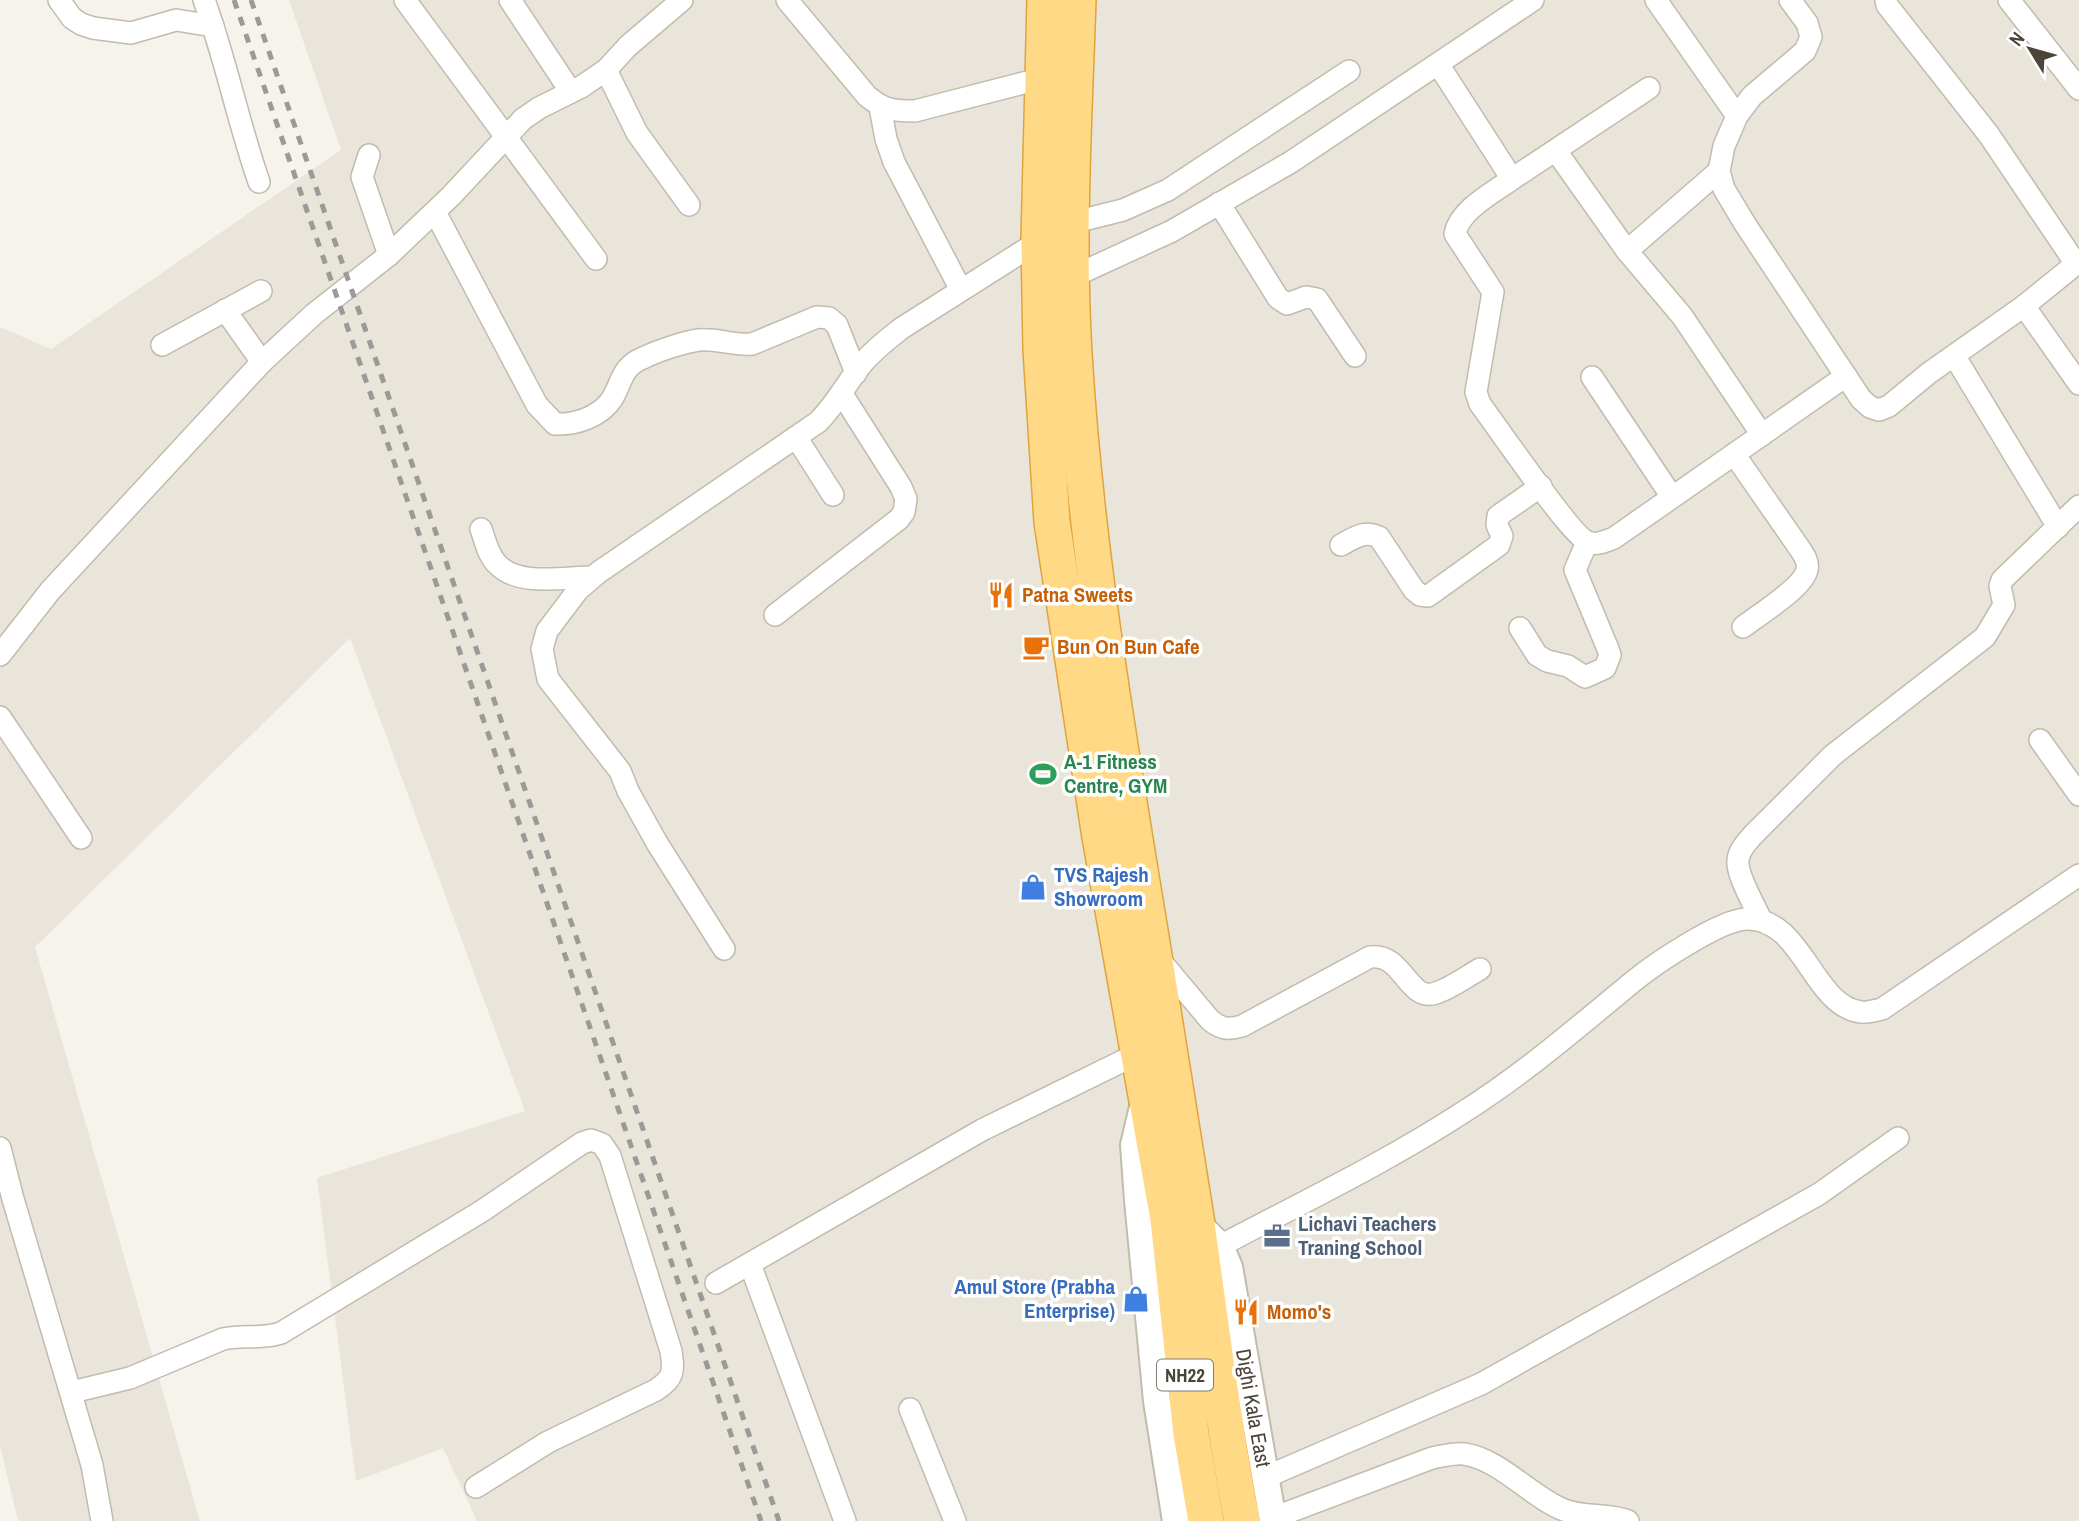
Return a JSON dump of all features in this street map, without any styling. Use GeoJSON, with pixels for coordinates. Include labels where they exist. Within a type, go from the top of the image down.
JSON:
{"type":"FeatureCollection","features":[{"type":"Feature","properties":{"kind":"highway","name":"NH22"},"geometry":{"type":"LineString","coordinates":[[1045,0],[1040,241],[1041,349],[1052,522],[1100,837],[1167,1219],[1191,1434],[1206,1521]]}},
{"type":"Feature","properties":{"kind":"highway","name":"NH22"},"geometry":{"type":"LineString","coordinates":[[1078,0],[1071,223],[1074,354],[1102,634],[1154,953],[1208,1234],[1226,1436],[1263,1520]]}},
{"type":"Feature","properties":{"kind":"street"},"geometry":{"type":"LineString","coordinates":[[58,0],[72,18],[93,28],[131,33],[176,20],[213,26]]}},
{"type":"Feature","properties":{"kind":"street"},"geometry":{"type":"LineString","coordinates":[[204,0],[243,137],[259,182]]}},
{"type":"Feature","properties":{"kind":"street"},"geometry":{"type":"LineString","coordinates":[[405,0],[508,136],[596,259]]}},
{"type":"Feature","properties":{"kind":"street"},"geometry":{"type":"LineString","coordinates":[[510,0],[572,92]]}},
{"type":"Feature","properties":{"kind":"street"},"geometry":{"type":"LineString","coordinates":[[0,655],[7,629],[50,591],[262,362],[314,314],[389,255],[435,212],[523,119],[606,70],[628,46],[682,0]]}},
{"type":"Feature","properties":{"kind":"street"},"geometry":{"type":"LineString","coordinates":[[787,0],[867,96],[880,107],[895,111],[915,111],[1043,79]]}},
{"type":"Feature","properties":{"kind":"street"},"geometry":{"type":"LineString","coordinates":[[1072,277],[1150,242],[1291,162],[1533,0]]}},
{"type":"Feature","properties":{"kind":"street"},"geometry":{"type":"LineString","coordinates":[[1656,0],[1737,116]]}},
{"type":"Feature","properties":{"kind":"street"},"geometry":{"type":"LineString","coordinates":[[1790,0],[1807,23],[1811,37],[1805,51],[1752,96],[1737,116],[1724,146],[1719,171],[1724,189],[1745,224],[1861,399],[1870,407],[1880,410],[2078,266],[1989,135],[1887,5],[1886,0]]}},
{"type":"Feature","properties":{"kind":"street"},"geometry":{"type":"LineString","coordinates":[[2009,0],[2079,89]]}},
{"type":"Feature","properties":{"kind":"street"},"geometry":{"type":"LineString","coordinates":[[1438,64],[1512,179]]}},
{"type":"Feature","properties":{"kind":"street"},"geometry":{"type":"LineString","coordinates":[[606,70],[637,133],[689,205]]}},
{"type":"Feature","properties":{"kind":"street"},"geometry":{"type":"LineString","coordinates":[[1071,223],[1124,210],[1167,190],[1349,71]]}},
{"type":"Feature","properties":{"kind":"street"},"geometry":{"type":"LineString","coordinates":[[1649,88],[1512,179],[1463,216],[1456,226],[1455,234],[1493,292],[1476,392],[1480,404],[1573,530],[1587,542],[1599,544],[1614,538],[1846,376]]}},
{"type":"Feature","properties":{"kind":"street"},"geometry":{"type":"LineString","coordinates":[[880,107],[894,162],[961,290]]}},
{"type":"Feature","properties":{"kind":"street"},"geometry":{"type":"LineString","coordinates":[[1556,151],[1627,251],[1682,316],[1762,435]]}},
{"type":"Feature","properties":{"kind":"street"},"geometry":{"type":"LineString","coordinates":[[369,155],[362,177],[389,255]]}},
{"type":"Feature","properties":{"kind":"street"},"geometry":{"type":"LineString","coordinates":[[1627,251],[1719,171]]}},
{"type":"Feature","properties":{"kind":"street"},"geometry":{"type":"LineString","coordinates":[[1219,203],[1278,299],[1287,304],[1306,297],[1317,299],[1355,356]]}},
{"type":"Feature","properties":{"kind":"street"},"geometry":{"type":"LineString","coordinates":[[435,212],[537,405],[555,424],[568,425],[592,416],[604,408],[612,398],[622,375],[631,364],[643,357],[700,340],[741,346],[752,344],[817,317],[829,318],[837,325],[856,373]]}},
{"type":"Feature","properties":{"kind":"street"},"geometry":{"type":"LineString","coordinates":[[724,949],[657,843],[620,771],[548,679],[542,649],[547,631],[570,598],[592,577],[818,422],[877,349],[902,328],[1040,241]]}},
{"type":"Feature","properties":{"kind":"street"},"geometry":{"type":"LineString","coordinates":[[162,345],[261,291]]}},
{"type":"Feature","properties":{"kind":"street"},"geometry":{"type":"LineString","coordinates":[[2024,306],[2079,384]]}},
{"type":"Feature","properties":{"kind":"street"},"geometry":{"type":"LineString","coordinates":[[226,310],[262,362]]}},
{"type":"Feature","properties":{"kind":"street"},"geometry":{"type":"LineString","coordinates":[[1955,357],[2058,527]]}},
{"type":"Feature","properties":{"kind":"street"},"geometry":{"type":"LineString","coordinates":[[1592,377],[1672,497]]}},
{"type":"Feature","properties":{"kind":"street"},"geometry":{"type":"LineString","coordinates":[[775,615],[883,533],[904,512],[906,499],[901,487],[842,394]]}},
{"type":"Feature","properties":{"kind":"street"},"geometry":{"type":"LineString","coordinates":[[796,437],[833,495]]}},
{"type":"Feature","properties":{"kind":"street"},"geometry":{"type":"LineString","coordinates":[[1734,454],[1800,549],[1807,560],[1808,569],[1794,588],[1743,626]]}},
{"type":"Feature","properties":{"kind":"street"},"geometry":{"type":"LineString","coordinates":[[1340,545],[1363,534],[1370,533],[1379,537],[1414,590],[1420,595],[1428,596],[1499,545],[1502,536],[1497,525],[1499,516],[1541,486]]}},
{"type":"Feature","properties":{"kind":"street"},"geometry":{"type":"LineString","coordinates":[[1761,920],[1737,860],[1747,841],[1833,755],[1985,637],[2004,605],[2001,580],[2079,506]]}},
{"type":"Feature","properties":{"kind":"street"},"geometry":{"type":"LineString","coordinates":[[481,529],[494,561],[509,573],[532,578],[592,577]]}},
{"type":"Feature","properties":{"kind":"street"},"geometry":{"type":"LineString","coordinates":[[1520,628],[1532,650],[1547,661],[1568,666],[1585,677],[1605,668],[1610,655],[1575,570],[1587,542]]}},
{"type":"Feature","properties":{"kind":"street"},"geometry":{"type":"LineString","coordinates":[[0,716],[81,838]]}},
{"type":"Feature","properties":{"kind":"street"},"geometry":{"type":"LineString","coordinates":[[2040,740],[2079,795]]}},
{"type":"Feature","properties":{"kind":"street"},"geometry":{"type":"LineString","coordinates":[[1208,1234],[1398,1152],[1463,1113],[1522,1073],[1648,969],[1719,927],[1743,919],[1761,920],[1776,928],[1797,948],[1830,993],[1844,1006],[1861,1012],[1882,1009],[2079,875]]}},
{"type":"Feature","properties":{"kind":"street"},"geometry":{"type":"LineString","coordinates":[[1154,953],[1210,1020],[1219,1028],[1231,1029],[1242,1026],[1370,957],[1388,959],[1414,988],[1424,994],[1435,994],[1480,969]]}},
{"type":"Feature","properties":{"kind":"street"},"geometry":{"type":"LineString","coordinates":[[716,1283],[982,1130],[1139,1053]]}},
{"type":"Feature","properties":{"kind":"street"},"geometry":{"type":"LineString","coordinates":[[1146,1096],[1135,1145],[1137,1186],[1157,1401],[1176,1521]]}},
{"type":"Feature","properties":{"kind":"street"},"geometry":{"type":"LineString","coordinates":[[1266,1477],[1481,1384],[1819,1194],[1898,1138]]}},
{"type":"Feature","properties":{"kind":"street"},"geometry":{"type":"LineString","coordinates":[[72,1392],[130,1378],[223,1339],[236,1336],[265,1338],[281,1333],[482,1211],[582,1143],[591,1140],[602,1144],[610,1156],[671,1351],[673,1369],[668,1382],[656,1390],[548,1442],[476,1487]]}},
{"type":"Feature","properties":{"kind":"street"},"geometry":{"type":"LineString","coordinates":[[0,1148],[92,1465],[102,1521]]}},
{"type":"Feature","properties":{"kind":"street","name":"Dighi Kala East"},"geometry":{"type":"LineString","coordinates":[[1208,1234],[1229,1267],[1266,1477],[1263,1520]]}},
{"type":"Feature","properties":{"kind":"street"},"geometry":{"type":"LineString","coordinates":[[750,1264],[845,1521]]}},
{"type":"Feature","properties":{"kind":"street"},"geometry":{"type":"LineString","coordinates":[[910,1409],[955,1521]]}},
{"type":"Feature","properties":{"kind":"street"},"geometry":{"type":"LineString","coordinates":[[1263,1520],[1432,1458],[1466,1454],[1483,1460],[1564,1510],[1584,1515],[1618,1517],[1628,1521]]}},
{"type":"Feature","properties":{"kind":"shaded area"},"geometry":{"type":"Polygon","coordinates":[[[289,0],[2079,0],[2079,1521],[477,1521],[443,1448],[356,1481],[317,1178],[525,1111],[350,638],[35,947],[200,1521],[18,1521],[0,1446],[0,327],[51,349],[341,150],[289,0]]]}},
{"type":"Feature","properties":{"kind":"railway"},"geometry":{"type":"LineString","coordinates":[[234,0],[761,1521]]}},
{"type":"Feature","properties":{"kind":"railway"},"geometry":{"type":"LineString","coordinates":[[251,0],[779,1521]]}},
{"type":"Feature","properties":{"kind":"place","name":"Patna Sweets"},"geometry":{"type":"Point","coordinates":[1001,595]}},
{"type":"Feature","properties":{"kind":"place","name":"Bun On Bun Cafe"},"geometry":{"type":"Point","coordinates":[1036,647]}},
{"type":"Feature","properties":{"kind":"place","name":"A-1 Fitness Centre, GYM"},"geometry":{"type":"Point","coordinates":[1043,774]}},
{"type":"Feature","properties":{"kind":"place","name":"TVS Rajesh Showroom"},"geometry":{"type":"Point","coordinates":[1033,887]}},
{"type":"Feature","properties":{"kind":"place","name":"Lichavi Teachers Traning School"},"geometry":{"type":"Point","coordinates":[1277,1236]}},
{"type":"Feature","properties":{"kind":"place","name":"Amul Store (Prabha Enterprise)"},"geometry":{"type":"Point","coordinates":[1136,1299]}},
{"type":"Feature","properties":{"kind":"place","name":"Momo's"},"geometry":{"type":"Point","coordinates":[1246,1312]}}]}
